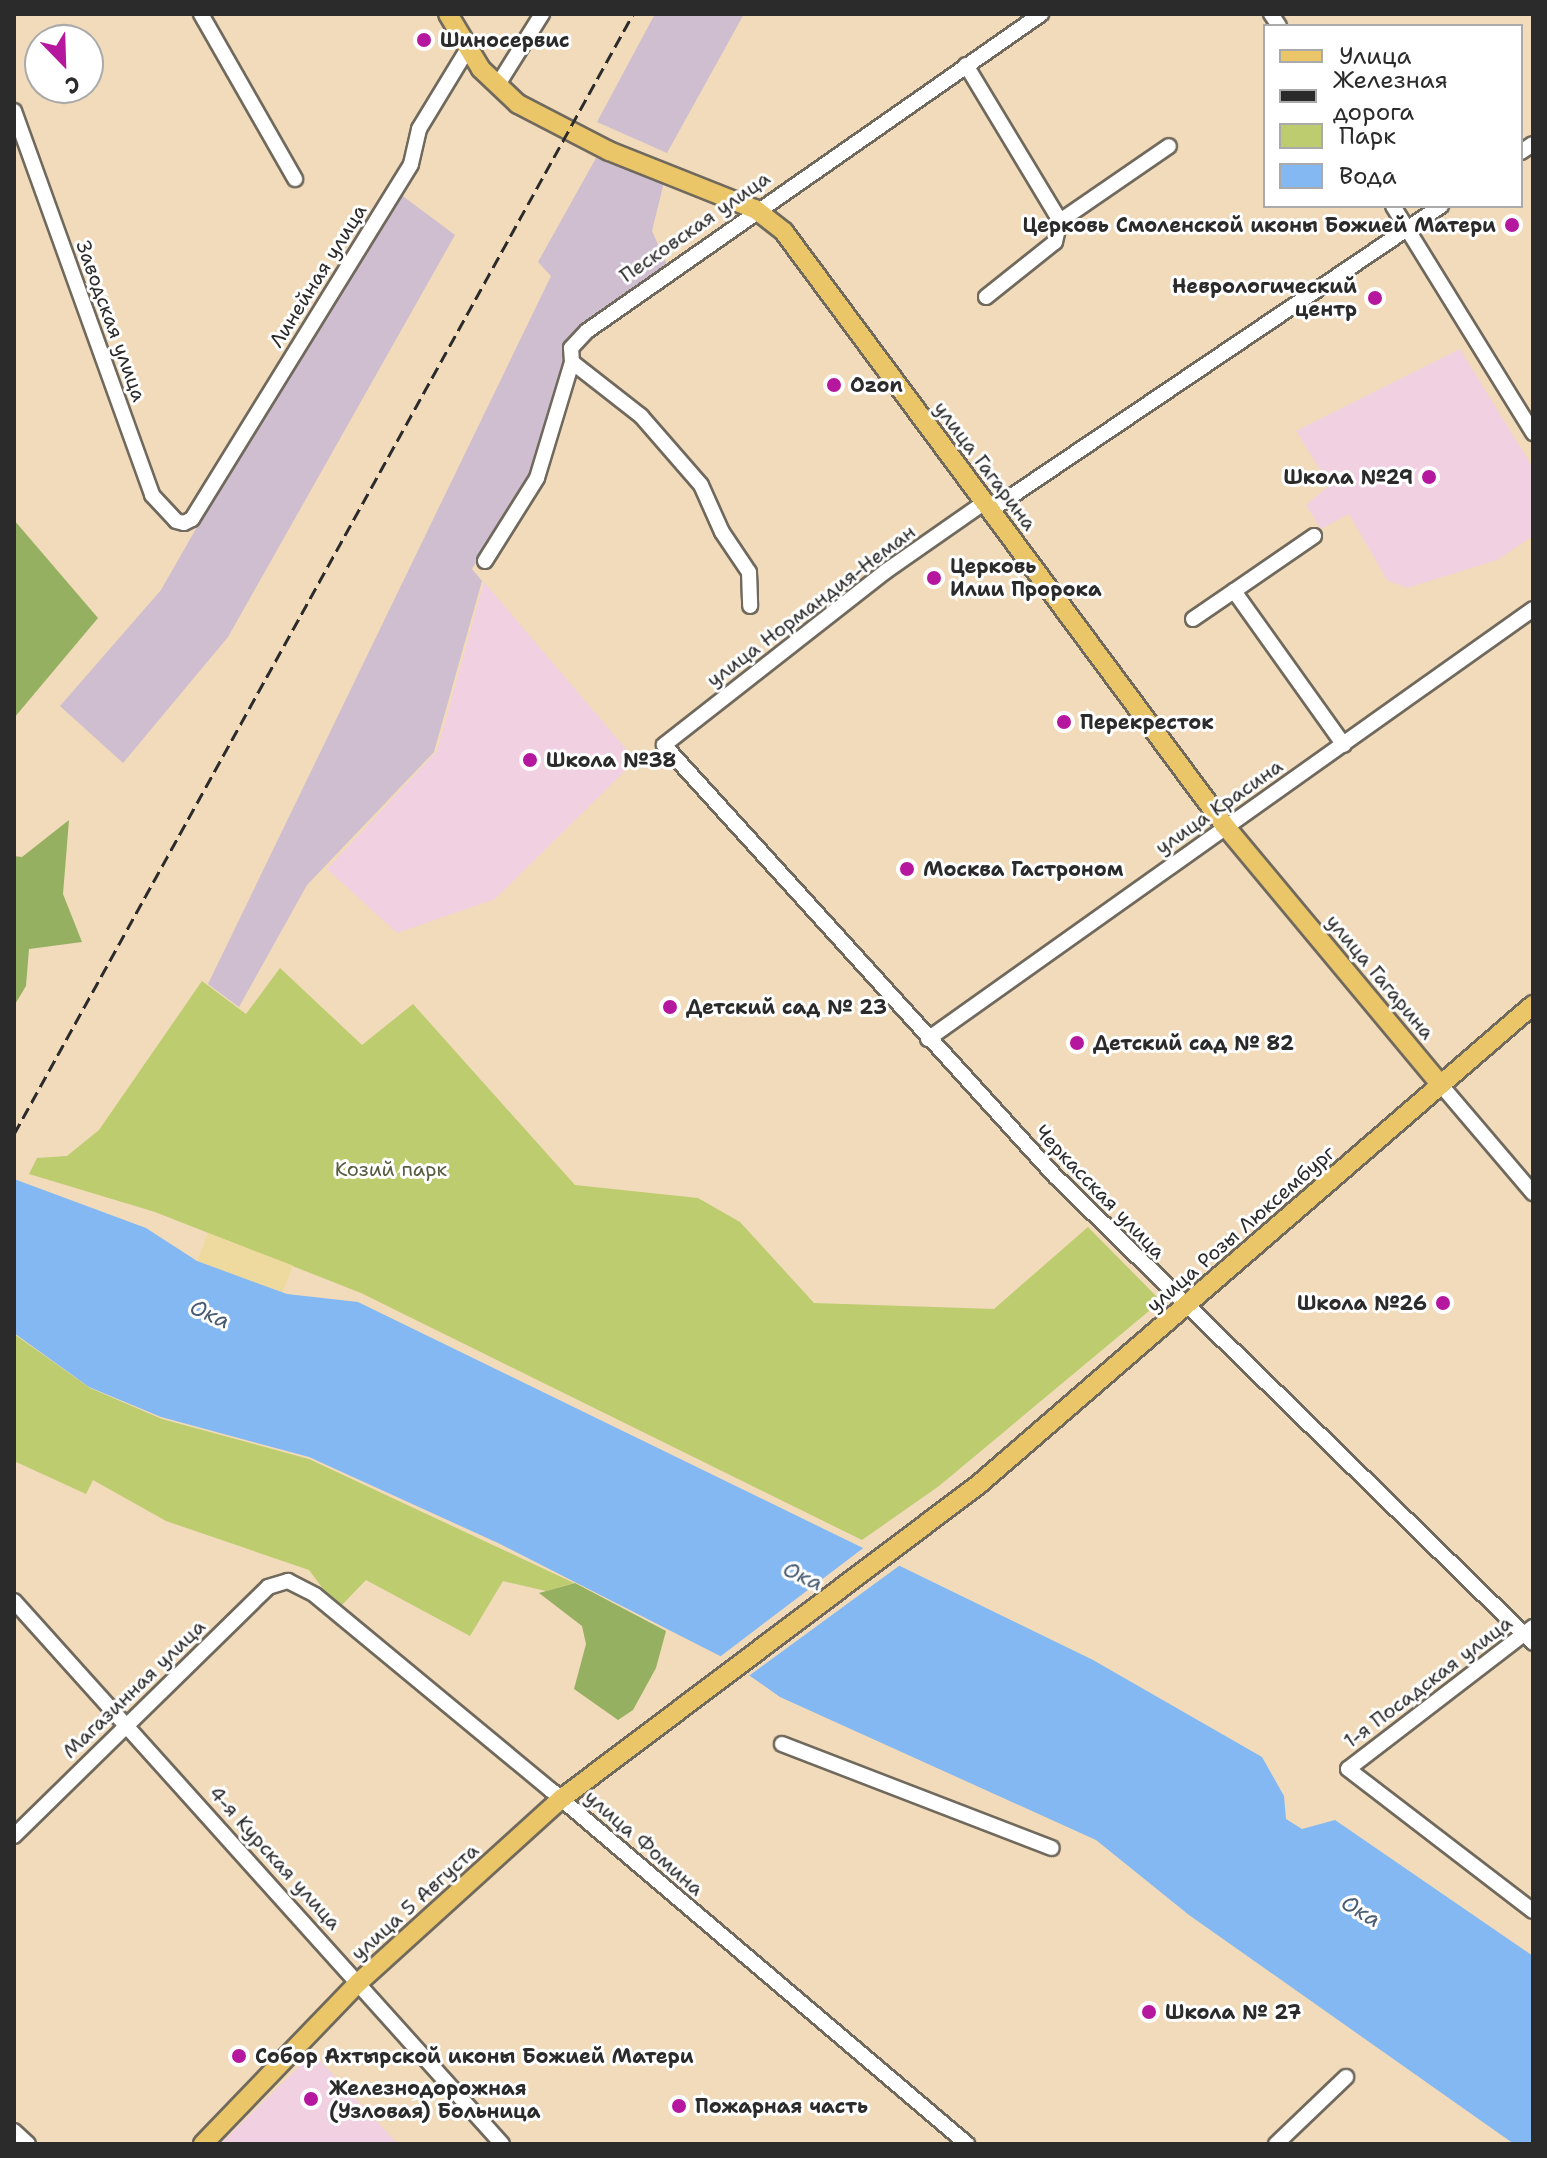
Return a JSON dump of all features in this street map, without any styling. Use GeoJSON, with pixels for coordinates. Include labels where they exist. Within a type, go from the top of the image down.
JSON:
{"type":"FeatureCollection","features":[{"type":"Feature","properties":{"kind":"main road","name":"улица Гагарина"},"geometry":{"type":"LineString","coordinates":[[448,14],[467,50],[497,86],[556,128],[755,209],[791,241],[1225,826],[1441,1085]]}},
{"type":"Feature","properties":{"kind":"main road","name":"улица Розы Люксембург"},"geometry":{"type":"LineString","coordinates":[[674,1711],[978,1485],[1533,1005]]}},
{"type":"Feature","properties":{"kind":"main road","name":"улица 5 Августа"},"geometry":{"type":"LineString","coordinates":[[203,2144],[359,1982],[561,1799],[674,1711]]}},
{"type":"Feature","properties":{"kind":"street"},"geometry":{"type":"LineString","coordinates":[[201,14],[295,179]]}},
{"type":"Feature","properties":{"kind":"street"},"geometry":{"type":"LineString","coordinates":[[497,86],[542,14]]}},
{"type":"Feature","properties":{"kind":"street","name":"Песковская улица"},"geometry":{"type":"LineString","coordinates":[[485,561],[537,478],[572,362],[571,348],[587,331],[755,209],[1041,14]]}},
{"type":"Feature","properties":{"kind":"street","name":"Линейная улица"},"geometry":{"type":"LineString","coordinates":[[192,519],[411,164],[419,129],[467,50]]}},
{"type":"Feature","properties":{"kind":"street"},"geometry":{"type":"LineString","coordinates":[[966,65],[1060,221]]}},
{"type":"Feature","properties":{"kind":"street","name":"Заводская улица"},"geometry":{"type":"LineString","coordinates":[[14,111],[152,495],[176,521],[192,519]]}},
{"type":"Feature","properties":{"kind":"street"},"geometry":{"type":"LineString","coordinates":[[986,297],[1055,242],[1060,221],[1169,146]]}},
{"type":"Feature","properties":{"kind":"street"},"geometry":{"type":"LineString","coordinates":[[1394,208],[1533,433]]}},
{"type":"Feature","properties":{"kind":"street","name":"улица Нормандия-Неман"},"geometry":{"type":"LineString","coordinates":[[664,745],[886,571],[1438,208]]}},
{"type":"Feature","properties":{"kind":"street"},"geometry":{"type":"LineString","coordinates":[[572,362],[641,416],[701,485],[722,532],[749,572],[750,606]]}},
{"type":"Feature","properties":{"kind":"street"},"geometry":{"type":"LineString","coordinates":[[1193,619],[1314,536]]}},
{"type":"Feature","properties":{"kind":"street"},"geometry":{"type":"LineString","coordinates":[[1234,591],[1344,745]]}},
{"type":"Feature","properties":{"kind":"street","name":"улица Красина"},"geometry":{"type":"LineString","coordinates":[[928,1039],[1533,609]]}},
{"type":"Feature","properties":{"kind":"street","name":"Черкасская улица"},"geometry":{"type":"LineString","coordinates":[[664,745],[928,1039],[1186,1306],[1530,1635]]}},
{"type":"Feature","properties":{"kind":"street","name":"улица Гагарина"},"geometry":{"type":"LineString","coordinates":[[1441,1085],[1533,1193]]}},
{"type":"Feature","properties":{"kind":"street","name":"Магазинная улица"},"geometry":{"type":"LineString","coordinates":[[14,1836],[268,1587],[288,1581]]}},
{"type":"Feature","properties":{"kind":"street","name":"улица Фомина"},"geometry":{"type":"LineString","coordinates":[[288,1581],[315,1595],[561,1799],[967,2144]]}},
{"type":"Feature","properties":{"kind":"street","name":"4-я Курская улица"},"geometry":{"type":"LineString","coordinates":[[14,1601],[128,1723],[502,2144]]}},
{"type":"Feature","properties":{"kind":"street","name":"1-я Посадская улица"},"geometry":{"type":"LineString","coordinates":[[1530,1635],[1348,1769],[1533,1911]]}},
{"type":"Feature","properties":{"kind":"street"},"geometry":{"type":"LineString","coordinates":[[782,1744],[1052,1848]]}},
{"type":"Feature","properties":{"kind":"street"},"geometry":{"type":"LineString","coordinates":[[1276,2144],[1346,2077]]}},
{"type":"Feature","properties":{"kind":"street"},"geometry":{"type":"LineString","coordinates":[[14,2131],[28,2144]]}},
{"type":"Feature","properties":{"kind":"shaded area"},"geometry":{"type":"Polygon","coordinates":[[[655,14],[744,14],[667,153],[597,122],[655,14]]]}},
{"type":"Feature","properties":{"kind":"shaded area"},"geometry":{"type":"Polygon","coordinates":[[[596,158],[664,182],[652,231],[669,269],[613,309],[568,360],[533,468],[472,569],[482,581],[434,752],[307,885],[239,1007],[208,984],[551,276],[538,262],[596,158]]]}},
{"type":"Feature","properties":{"kind":"shaded area"},"geometry":{"type":"Polygon","coordinates":[[[400,194],[455,235],[228,637],[123,763],[60,706],[161,590],[286,371],[312,341],[400,194]]]}},
{"type":"Feature","properties":{"kind":"shaded area","name":"Школа №29"},"geometry":{"type":"Polygon","coordinates":[[[1460,349],[1533,468],[1533,536],[1497,560],[1407,588],[1387,580],[1349,514],[1321,529],[1306,505],[1330,485],[1296,431],[1460,349]]]}},
{"type":"Feature","properties":{"kind":"shaded area","name":"Школа №38"},"geometry":{"type":"Polygon","coordinates":[[[484,582],[632,756],[631,765],[495,899],[397,933],[327,869],[437,751],[484,582]]]}},
{"type":"Feature","properties":{"kind":"shaded area","name":"Железнодорожная (Узловая) Больница"},"geometry":{"type":"Polygon","coordinates":[[[313,2053],[398,2144],[220,2144],[313,2053]]]}},
{"type":"Feature","properties":{"kind":"green space"},"geometry":{"type":"Polygon","coordinates":[[[14,520],[98,618],[14,718],[14,520]]]}},
{"type":"Feature","properties":{"kind":"green space"},"geometry":{"type":"Polygon","coordinates":[[[69,820],[63,894],[82,942],[29,949],[26,986],[14,1006],[14,856],[22,857],[69,820]]]}},
{"type":"Feature","properties":{"kind":"green space","name":"Козий парк"},"geometry":{"type":"Polygon","coordinates":[[[280,968],[362,1045],[413,1004],[575,1185],[698,1198],[740,1222],[814,1303],[994,1309],[1088,1227],[1161,1301],[939,1486],[862,1540],[361,1293],[155,1212],[29,1174],[37,1158],[67,1156],[99,1130],[202,981],[246,1014],[280,968]]]}},
{"type":"Feature","properties":{"kind":"green space"},"geometry":{"type":"Polygon","coordinates":[[[14,1334],[90,1388],[162,1419],[309,1459],[574,1583],[546,1591],[503,1581],[470,1636],[366,1580],[338,1609],[309,1570],[166,1521],[93,1480],[86,1494],[14,1461],[14,1334]]]}},
{"type":"Feature","properties":{"kind":"green space"},"geometry":{"type":"Polygon","coordinates":[[[575,1583],[666,1631],[656,1668],[633,1710],[618,1720],[574,1689],[586,1644],[582,1626],[539,1593],[575,1583]]]}},
{"type":"Feature","properties":{"kind":"sand"},"geometry":{"type":"Polygon","coordinates":[[[208,1233],[293,1266],[282,1294],[197,1261],[208,1233]]]}},
{"type":"Feature","properties":{"kind":"water","name":"Ока"},"geometry":{"type":"Polygon","coordinates":[[[14,1179],[146,1228],[197,1261],[287,1294],[358,1302],[1093,1660],[1262,1757],[1284,1796],[1286,1819],[1302,1829],[1335,1820],[1533,1956],[1533,2144],[1514,2144],[1189,1915],[1096,1840],[780,1697],[726,1659],[498,1543],[309,1457],[161,1417],[89,1387],[14,1333],[14,1179]]]}},
{"type":"Feature","properties":{"kind":"pier"},"geometry":{"type":"Polygon","coordinates":[[[866,1546],[903,1563],[746,1678],[717,1659],[866,1546]]]}},
{"type":"Feature","properties":{"kind":"railway"},"geometry":{"type":"LineString","coordinates":[[14,1134],[633,14]]}},
{"type":"Feature","properties":{"kind":"place","name":"Шиносервис"},"geometry":{"type":"Point","coordinates":[424,40]}},
{"type":"Feature","properties":{"kind":"place","name":"Церковь Смоленской иконы Божией Матери"},"geometry":{"type":"Point","coordinates":[1512,225]}},
{"type":"Feature","properties":{"kind":"place","name":"Неврологический центр"},"geometry":{"type":"Point","coordinates":[1375,298]}},
{"type":"Feature","properties":{"kind":"place","name":"Ozon"},"geometry":{"type":"Point","coordinates":[834,385]}},
{"type":"Feature","properties":{"kind":"place","name":"Школа №29"},"geometry":{"type":"Point","coordinates":[1429,477]}},
{"type":"Feature","properties":{"kind":"place","name":"Церковь Илии Пророка"},"geometry":{"type":"Point","coordinates":[934,578]}},
{"type":"Feature","properties":{"kind":"place","name":"Перекресток"},"geometry":{"type":"Point","coordinates":[1064,722]}},
{"type":"Feature","properties":{"kind":"place","name":"Школа №38"},"geometry":{"type":"Point","coordinates":[530,760]}},
{"type":"Feature","properties":{"kind":"place","name":"Москва Гастроном"},"geometry":{"type":"Point","coordinates":[907,869]}},
{"type":"Feature","properties":{"kind":"place","name":"Детский сад № 23"},"geometry":{"type":"Point","coordinates":[670,1007]}},
{"type":"Feature","properties":{"kind":"place","name":"Детский сад № 82"},"geometry":{"type":"Point","coordinates":[1077,1043]}},
{"type":"Feature","properties":{"kind":"place","name":"Школа №26"},"geometry":{"type":"Point","coordinates":[1443,1303]}},
{"type":"Feature","properties":{"kind":"place","name":"Школа № 27"},"geometry":{"type":"Point","coordinates":[1149,2012]}},
{"type":"Feature","properties":{"kind":"place","name":"Собор Ахтырской иконы Божией Матери"},"geometry":{"type":"Point","coordinates":[239,2056]}},
{"type":"Feature","properties":{"kind":"place","name":"Железнодорожная (Узловая) Больница"},"geometry":{"type":"Point","coordinates":[311,2099]}},
{"type":"Feature","properties":{"kind":"place","name":"Пожарная часть"},"geometry":{"type":"Point","coordinates":[679,2106]}}]}
